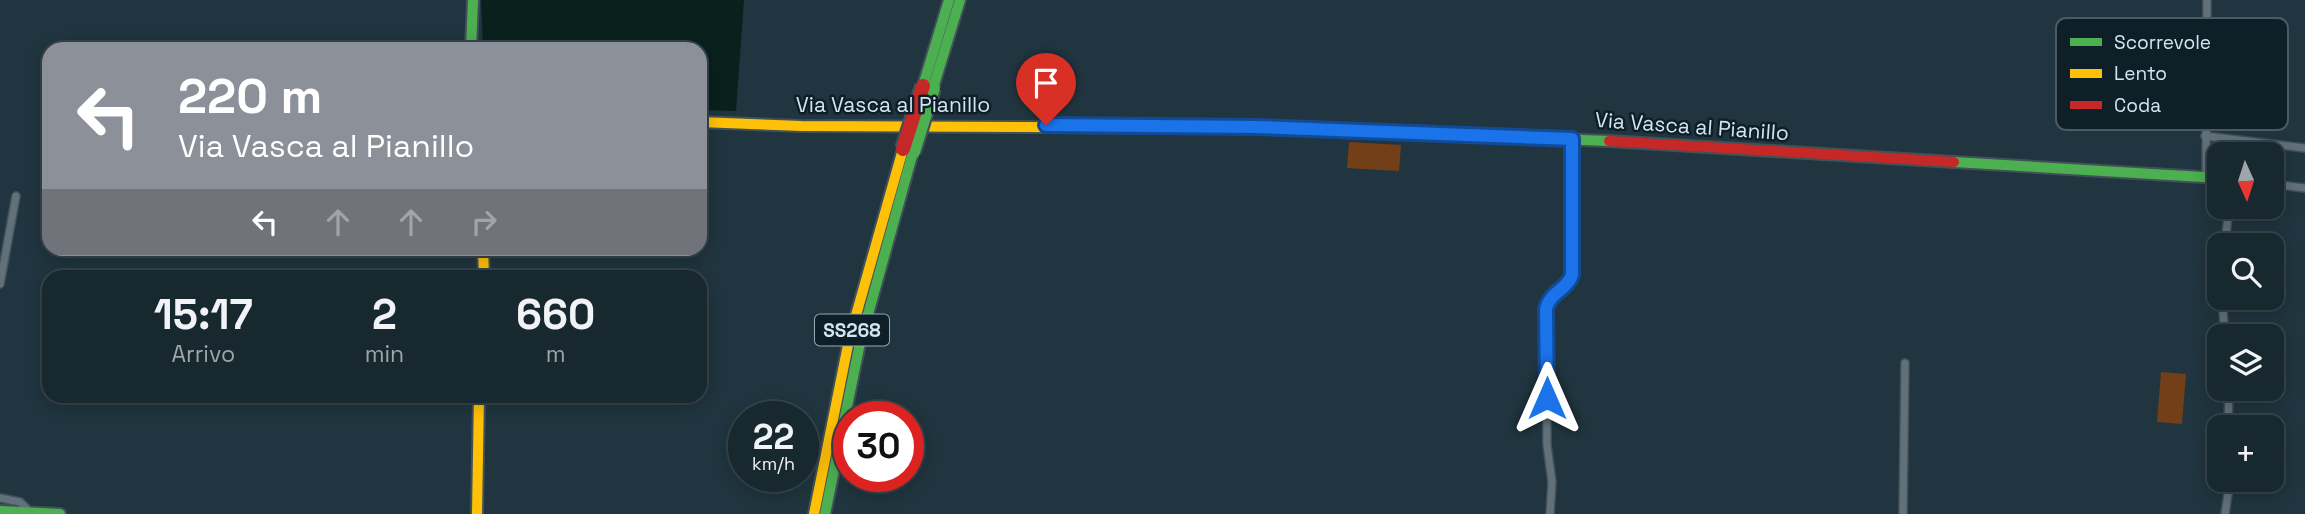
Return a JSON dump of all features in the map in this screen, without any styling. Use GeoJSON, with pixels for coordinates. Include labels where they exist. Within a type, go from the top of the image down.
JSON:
{"type":"FeatureCollection","features":[{"type":"Feature","properties":{"kind":"main road"},"geometry":{"type":"LineString","coordinates":[[471,42],[473,0]]}},
{"type":"Feature","properties":{"kind":"main road","name":"SS268"},"geometry":{"type":"LineString","coordinates":[[928,87],[949,0]]}},
{"type":"Feature","properties":{"kind":"main road","name":"SS268"},"geometry":{"type":"LineString","coordinates":[[814,514],[849,340],[928,87],[960,0]]}},
{"type":"Feature","properties":{"kind":"main road","name":"Via Vasca al Pianillo"},"geometry":{"type":"LineString","coordinates":[[707,122],[800,126],[1257,127],[1572,139],[2207,177]]}},
{"type":"Feature","properties":{"kind":"main road","name":"SS268"},"geometry":{"type":"LineString","coordinates":[[825,514],[862,331],[908,150]]}},
{"type":"Feature","properties":{"kind":"main road"},"geometry":{"type":"LineString","coordinates":[[477,514],[479,403]]}},
{"type":"Feature","properties":{"kind":"main road"},"geometry":{"type":"LineString","coordinates":[[0,511],[60,514]]}},
{"type":"Feature","properties":{"kind":"street"},"geometry":{"type":"LineString","coordinates":[[2207,0],[2207,18]]}},
{"type":"Feature","properties":{"kind":"street"},"geometry":{"type":"LineString","coordinates":[[2205,130],[2207,146]]}},
{"type":"Feature","properties":{"kind":"street"},"geometry":{"type":"LineString","coordinates":[[2205,136],[2305,148]]}},
{"type":"Feature","properties":{"kind":"street"},"geometry":{"type":"LineString","coordinates":[[1550,514],[1552,482],[1547,445],[1546,309],[1550,297],[1570,283],[1572,275],[1572,139]]}},
{"type":"Feature","properties":{"kind":"street"},"geometry":{"type":"LineString","coordinates":[[2284,185],[2305,188]]}},
{"type":"Feature","properties":{"kind":"street"},"geometry":{"type":"LineString","coordinates":[[0,284],[16,196]]}},
{"type":"Feature","properties":{"kind":"street"},"geometry":{"type":"LineString","coordinates":[[1903,514],[1905,363]]}},
{"type":"Feature","properties":{"kind":"street"},"geometry":{"type":"LineString","coordinates":[[2225,514],[2228,492]]}},
{"type":"Feature","properties":{"kind":"street"},"geometry":{"type":"LineString","coordinates":[[0,498],[20,502],[31,513]]}},
{"type":"Feature","properties":{"kind":"shaded area"},"geometry":{"type":"Polygon","coordinates":[[[481,0],[744,0],[736,111],[707,110],[707,42],[483,42],[481,0]]]}},
{"type":"Feature","properties":{"kind":"shaded area"},"geometry":{"type":"Polygon","coordinates":[[[1349,142],[1401,145],[1399,171],[1347,168],[1349,142]]]}},
{"type":"Feature","properties":{"kind":"shaded area"},"geometry":{"type":"Polygon","coordinates":[[[2161,372],[2186,374],[2182,424],[2157,422],[2161,372]]]}},
{"type":"Feature","properties":{"kind":"traffic: fast"},"geometry":{"type":"LineString","coordinates":[[471,42],[473,0]]}},
{"type":"Feature","properties":{"kind":"traffic: fast"},"geometry":{"type":"LineString","coordinates":[[923,86],[949,0]]}},
{"type":"Feature","properties":{"kind":"traffic: fast"},"geometry":{"type":"LineString","coordinates":[[933,88],[960,0]]}},
{"type":"Feature","properties":{"kind":"traffic: fast"},"geometry":{"type":"LineString","coordinates":[[913,152],[933,88]]}},
{"type":"Feature","properties":{"kind":"traffic: fast"},"geometry":{"type":"LineString","coordinates":[[1280,128],[1609,141]]}},
{"type":"Feature","properties":{"kind":"traffic: fast"},"geometry":{"type":"LineString","coordinates":[[825,514],[860,343],[913,152]]}},
{"type":"Feature","properties":{"kind":"traffic: fast"},"geometry":{"type":"LineString","coordinates":[[1954,162],[2207,177]]}},
{"type":"Feature","properties":{"kind":"traffic: fast"},"geometry":{"type":"LineString","coordinates":[[0,511],[60,514]]}},
{"type":"Feature","properties":{"kind":"traffic: slow"},"geometry":{"type":"LineString","coordinates":[[707,122],[801,126],[1280,128]]}},
{"type":"Feature","properties":{"kind":"traffic: slow"},"geometry":{"type":"LineString","coordinates":[[814,514],[849,340],[903,149]]}},
{"type":"Feature","properties":{"kind":"traffic: slow"},"geometry":{"type":"LineString","coordinates":[[483,256],[484,270]]}},
{"type":"Feature","properties":{"kind":"traffic: slow"},"geometry":{"type":"LineString","coordinates":[[477,514],[479,403]]}},
{"type":"Feature","properties":{"kind":"traffic: jam"},"geometry":{"type":"LineString","coordinates":[[903,149],[923,86]]}},
{"type":"Feature","properties":{"kind":"traffic: jam"},"geometry":{"type":"LineString","coordinates":[[1609,141],[1954,162]]}},
{"type":"Feature","properties":{"kind":"route"},"geometry":{"type":"LineString","coordinates":[[1046,125],[1257,127],[1572,139],[1572,275],[1570,283],[1550,297],[1546,309],[1547,398]]}}]}
